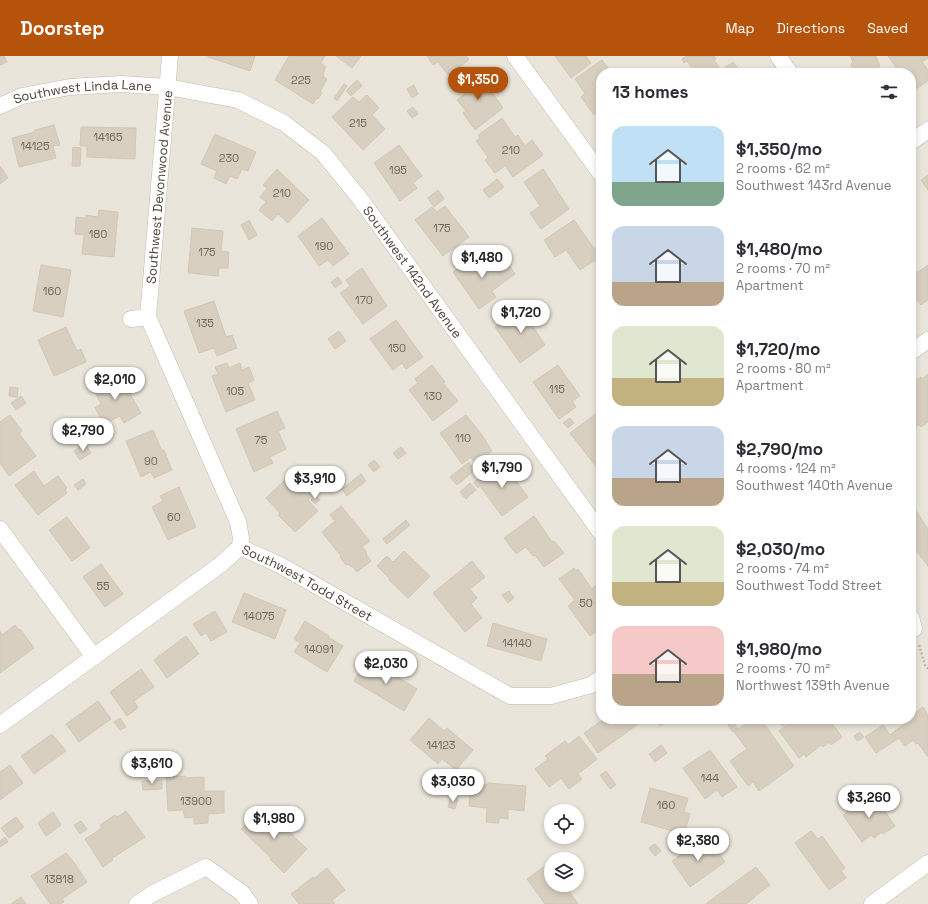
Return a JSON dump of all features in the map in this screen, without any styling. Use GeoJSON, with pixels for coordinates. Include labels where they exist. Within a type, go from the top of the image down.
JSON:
{"type":"FeatureCollection","features":[{"type":"Feature","properties":{"kind":"street","name":"Southwest Devonwood Avenue"},"geometry":{"type":"LineString","coordinates":[[170,56],[148,317],[238,522],[241,538],[240,547]]}},
{"type":"Feature","properties":{"kind":"street"},"geometry":{"type":"LineString","coordinates":[[515,56],[596,167]]}},
{"type":"Feature","properties":{"kind":"street"},"geometry":{"type":"LineString","coordinates":[[778,56],[786,68]]}},
{"type":"Feature","properties":{"kind":"street","name":"Southwest Linda Lane"},"geometry":{"type":"LineString","coordinates":[[0,106],[22,96],[70,87],[121,84],[167,87]]}},
{"type":"Feature","properties":{"kind":"street","name":"Southwest 142nd Avenue"},"geometry":{"type":"LineString","coordinates":[[167,87],[238,100],[284,123],[322,153],[361,200],[596,526]]}},
{"type":"Feature","properties":{"kind":"street"},"geometry":{"type":"LineString","coordinates":[[916,138],[928,130]]}},
{"type":"Feature","properties":{"kind":"street"},"geometry":{"type":"LineString","coordinates":[[131,319],[148,317]]}},
{"type":"Feature","properties":{"kind":"street"},"geometry":{"type":"LineString","coordinates":[[916,348],[928,340]]}},
{"type":"Feature","properties":{"kind":"street"},"geometry":{"type":"LineString","coordinates":[[0,529],[94,657]]}},
{"type":"Feature","properties":{"kind":"street","name":"Southwest Todd Street"},"geometry":{"type":"LineString","coordinates":[[0,725],[220,565],[240,547],[280,565],[510,696],[551,696],[591,685],[596,682]]}},
{"type":"Feature","properties":{"kind":"street"},"geometry":{"type":"LineString","coordinates":[[872,904],[928,863]]}},
{"type":"Feature","properties":{"kind":"street"},"geometry":{"type":"LineString","coordinates":[[137,904],[152,894],[206,867],[242,892],[250,904]]}},
{"type":"Feature","properties":{"kind":"path"},"geometry":{"type":"LineString","coordinates":[[916,636],[925,665],[928,669]]}},
{"type":"Feature","properties":{"kind":"shaded area"},"geometry":{"type":"Polygon","coordinates":[[[0,56],[928,56],[928,904],[0,904],[0,56]]]}},
{"type":"Feature","properties":{"kind":"building"},"geometry":{"type":"Polygon","coordinates":[[[0,56],[4,56],[7,62],[0,65],[0,56]]]}},
{"type":"Feature","properties":{"kind":"building"},"geometry":{"type":"Polygon","coordinates":[[[208,56],[255,56],[250,71],[208,56]]]}},
{"type":"Feature","properties":{"kind":"building"},"geometry":{"type":"Polygon","coordinates":[[[289,56],[325,56],[321,63],[326,67],[323,76],[327,79],[320,92],[322,93],[313,104],[275,80],[289,56]]]}},
{"type":"Feature","properties":{"kind":"building"},"geometry":{"type":"Polygon","coordinates":[[[336,56],[361,56],[352,68],[336,56]]]}},
{"type":"Feature","properties":{"kind":"building"},"geometry":{"type":"Polygon","coordinates":[[[427,56],[466,56],[469,60],[448,75],[438,62],[433,65],[427,56]]]}},
{"type":"Feature","properties":{"kind":"building"},"geometry":{"type":"Polygon","coordinates":[[[555,56],[586,56],[591,63],[571,78],[555,56]]]}},
{"type":"Feature","properties":{"kind":"building"},"geometry":{"type":"Polygon","coordinates":[[[686,56],[714,56],[716,59],[714,60],[720,68],[692,68],[687,61],[684,63],[682,59],[686,56]]]}},
{"type":"Feature","properties":{"kind":"building"},"geometry":{"type":"Polygon","coordinates":[[[850,56],[876,56],[880,66],[876,68],[852,68],[851,64],[853,62],[850,56]]]}},
{"type":"Feature","properties":{"kind":"building"},"geometry":{"type":"Polygon","coordinates":[[[888,56],[928,56],[928,58],[922,62],[928,70],[928,81],[916,89],[916,68],[896,68],[888,56]]]}},
{"type":"Feature","properties":{"kind":"building"},"geometry":{"type":"Polygon","coordinates":[[[602,60],[608,68],[596,68],[596,113],[594,115],[581,97],[585,93],[575,79],[602,60]]]}},
{"type":"Feature","properties":{"kind":"building"},"geometry":{"type":"Polygon","coordinates":[[[733,62],[737,68],[724,68],[733,62]]]}},
{"type":"Feature","properties":{"kind":"building"},"geometry":{"type":"Polygon","coordinates":[[[476,70],[503,108],[475,130],[463,113],[466,111],[457,100],[466,93],[459,82],[476,70]]]}},
{"type":"Feature","properties":{"kind":"building"},"geometry":{"type":"Polygon","coordinates":[[[357,80],[362,86],[351,96],[346,91],[357,80]]]}},
{"type":"Feature","properties":{"kind":"building"},"geometry":{"type":"Polygon","coordinates":[[[344,84],[347,86],[337,101],[334,98],[344,84]]]}},
{"type":"Feature","properties":{"kind":"building"},"geometry":{"type":"Polygon","coordinates":[[[414,85],[418,94],[412,98],[407,89],[414,85]]]}},
{"type":"Feature","properties":{"kind":"building"},"geometry":{"type":"Polygon","coordinates":[[[367,95],[379,108],[372,115],[385,129],[363,150],[332,117],[353,97],[359,102],[367,95]]]}},
{"type":"Feature","properties":{"kind":"building"},"geometry":{"type":"Polygon","coordinates":[[[413,107],[418,114],[412,118],[407,111],[413,107]]]}},
{"type":"Feature","properties":{"kind":"building"},"geometry":{"type":"Polygon","coordinates":[[[502,118],[515,137],[518,135],[525,146],[532,140],[543,155],[513,177],[505,166],[495,173],[485,160],[488,157],[476,141],[480,138],[478,135],[502,118]]]}},
{"type":"Feature","properties":{"kind":"building"},"geometry":{"type":"Polygon","coordinates":[[[54,125],[60,145],[53,146],[56,158],[19,167],[12,138],[54,125]]]}},
{"type":"Feature","properties":{"kind":"building"},"geometry":{"type":"Polygon","coordinates":[[[81,127],[136,128],[135,159],[87,157],[87,146],[80,146],[81,127]]]}},
{"type":"Feature","properties":{"kind":"building"},"geometry":{"type":"Polygon","coordinates":[[[215,134],[256,152],[248,171],[242,169],[237,179],[230,176],[226,184],[214,178],[217,171],[201,164],[215,134]]]}},
{"type":"Feature","properties":{"kind":"building"},"geometry":{"type":"Polygon","coordinates":[[[399,145],[422,176],[413,183],[417,188],[400,201],[374,163],[399,145]]]}},
{"type":"Feature","properties":{"kind":"building"},"geometry":{"type":"Polygon","coordinates":[[[73,147],[81,148],[80,166],[72,166],[73,147]]]}},
{"type":"Feature","properties":{"kind":"building"},"geometry":{"type":"Polygon","coordinates":[[[0,166],[8,178],[0,184],[0,166]]]}},
{"type":"Feature","properties":{"kind":"building"},"geometry":{"type":"Polygon","coordinates":[[[277,169],[309,200],[288,223],[278,214],[272,221],[259,210],[266,202],[260,197],[267,188],[263,185],[277,169]]]}},
{"type":"Feature","properties":{"kind":"building"},"geometry":{"type":"Polygon","coordinates":[[[543,169],[569,209],[541,229],[530,213],[540,206],[524,182],[543,169]]]}},
{"type":"Feature","properties":{"kind":"building"},"geometry":{"type":"Polygon","coordinates":[[[928,175],[928,190],[921,180],[928,175]]]}},
{"type":"Feature","properties":{"kind":"building"},"geometry":{"type":"Polygon","coordinates":[[[497,179],[504,187],[489,198],[483,190],[497,179]]]}},
{"type":"Feature","properties":{"kind":"building"},"geometry":{"type":"Polygon","coordinates":[[[438,190],[444,199],[434,207],[428,198],[438,190]]]}},
{"type":"Feature","properties":{"kind":"building"},"geometry":{"type":"Polygon","coordinates":[[[445,206],[469,237],[443,256],[415,220],[432,207],[437,212],[445,206]]]}},
{"type":"Feature","properties":{"kind":"building"},"geometry":{"type":"Polygon","coordinates":[[[99,210],[118,212],[114,257],[82,254],[84,235],[75,234],[76,217],[86,218],[86,215],[98,217],[99,210]]]}},
{"type":"Feature","properties":{"kind":"building"},"geometry":{"type":"Polygon","coordinates":[[[322,218],[349,254],[333,266],[328,260],[319,266],[298,236],[322,218]]]}},
{"type":"Feature","properties":{"kind":"building"},"geometry":{"type":"Polygon","coordinates":[[[249,220],[257,235],[249,240],[241,225],[249,220]]]}},
{"type":"Feature","properties":{"kind":"building"},"geometry":{"type":"Polygon","coordinates":[[[574,220],[596,251],[596,260],[580,270],[566,250],[555,257],[544,240],[574,220]]]}},
{"type":"Feature","properties":{"kind":"building"},"geometry":{"type":"Polygon","coordinates":[[[192,228],[223,231],[221,251],[229,252],[228,268],[219,268],[218,276],[188,273],[192,228]]]}},
{"type":"Feature","properties":{"kind":"building"},"geometry":{"type":"Polygon","coordinates":[[[478,253],[491,271],[506,261],[515,274],[492,291],[496,297],[479,309],[453,272],[478,253]]]}},
{"type":"Feature","properties":{"kind":"building"},"geometry":{"type":"Polygon","coordinates":[[[41,265],[71,270],[63,317],[33,311],[41,265]]]}},
{"type":"Feature","properties":{"kind":"building"},"geometry":{"type":"Polygon","coordinates":[[[928,265],[928,300],[921,305],[916,298],[916,273],[928,265]]]}},
{"type":"Feature","properties":{"kind":"building"},"geometry":{"type":"Polygon","coordinates":[[[362,268],[387,306],[363,324],[340,293],[350,286],[346,280],[362,268]]]}},
{"type":"Feature","properties":{"kind":"building"},"geometry":{"type":"Polygon","coordinates":[[[338,277],[342,283],[335,288],[331,282],[338,277]]]}},
{"type":"Feature","properties":{"kind":"building"},"geometry":{"type":"Polygon","coordinates":[[[214,301],[226,337],[232,335],[237,348],[217,356],[214,348],[199,353],[184,311],[214,301]]]}},
{"type":"Feature","properties":{"kind":"building"},"geometry":{"type":"Polygon","coordinates":[[[530,306],[540,319],[532,325],[545,345],[520,363],[495,327],[511,316],[512,318],[530,306]]]}},
{"type":"Feature","properties":{"kind":"building"},"geometry":{"type":"Polygon","coordinates":[[[396,320],[423,357],[406,369],[402,363],[393,370],[370,339],[396,320]]]}},
{"type":"Feature","properties":{"kind":"building"},"geometry":{"type":"Polygon","coordinates":[[[66,327],[77,351],[81,349],[86,362],[54,376],[38,340],[66,327]]]}},
{"type":"Feature","properties":{"kind":"building"},"geometry":{"type":"Polygon","coordinates":[[[339,331],[346,341],[335,349],[328,339],[339,331]]]}},
{"type":"Feature","properties":{"kind":"building"},"geometry":{"type":"Polygon","coordinates":[[[227,363],[229,368],[240,363],[242,370],[249,367],[254,380],[248,383],[255,400],[226,412],[212,376],[218,374],[215,367],[227,363]]]}},
{"type":"Feature","properties":{"kind":"building"},"geometry":{"type":"Polygon","coordinates":[[[432,365],[445,382],[443,383],[458,401],[433,421],[409,390],[418,383],[415,379],[432,365]]]}},
{"type":"Feature","properties":{"kind":"building"},"geometry":{"type":"Polygon","coordinates":[[[558,365],[580,396],[572,401],[576,407],[559,419],[533,382],[558,365]]]}},
{"type":"Feature","properties":{"kind":"building"},"geometry":{"type":"Polygon","coordinates":[[[119,374],[141,413],[124,423],[120,416],[104,424],[95,408],[101,404],[93,388],[119,374]]]}},
{"type":"Feature","properties":{"kind":"building"},"geometry":{"type":"Polygon","coordinates":[[[928,374],[928,422],[921,427],[919,424],[916,427],[916,380],[921,377],[922,379],[928,374]]]}},
{"type":"Feature","properties":{"kind":"building"},"geometry":{"type":"Polygon","coordinates":[[[10,387],[18,388],[17,397],[9,396],[10,387]]]}},
{"type":"Feature","properties":{"kind":"building"},"geometry":{"type":"Polygon","coordinates":[[[21,396],[26,403],[16,410],[11,403],[21,396]]]}},
{"type":"Feature","properties":{"kind":"building"},"geometry":{"type":"Polygon","coordinates":[[[277,411],[285,428],[278,431],[286,449],[270,457],[273,463],[254,472],[236,429],[277,411]]]}},
{"type":"Feature","properties":{"kind":"building"},"geometry":{"type":"Polygon","coordinates":[[[596,414],[596,466],[570,433],[596,414]]]}},
{"type":"Feature","properties":{"kind":"building"},"geometry":{"type":"Polygon","coordinates":[[[10,415],[22,431],[19,433],[36,456],[9,476],[0,463],[0,422],[10,415]]]}},
{"type":"Feature","properties":{"kind":"building"},"geometry":{"type":"Polygon","coordinates":[[[466,415],[482,435],[492,451],[475,463],[471,457],[462,464],[440,433],[466,415]]]}},
{"type":"Feature","properties":{"kind":"building"},"geometry":{"type":"Polygon","coordinates":[[[570,418],[574,423],[568,428],[563,423],[570,418]]]}},
{"type":"Feature","properties":{"kind":"building"},"geometry":{"type":"Polygon","coordinates":[[[153,430],[162,451],[164,450],[172,470],[154,478],[151,472],[141,477],[126,441],[153,430]]]}},
{"type":"Feature","properties":{"kind":"building"},"geometry":{"type":"Polygon","coordinates":[[[85,443],[91,453],[80,460],[74,451],[85,443]]]}},
{"type":"Feature","properties":{"kind":"building"},"geometry":{"type":"Polygon","coordinates":[[[401,447],[406,453],[398,459],[393,453],[401,447]]]}},
{"type":"Feature","properties":{"kind":"building"},"geometry":{"type":"Polygon","coordinates":[[[374,460],[380,467],[374,472],[368,465],[374,460]]]}},
{"type":"Feature","properties":{"kind":"building"},"geometry":{"type":"Polygon","coordinates":[[[469,462],[475,470],[457,485],[450,477],[469,462]]]}},
{"type":"Feature","properties":{"kind":"building"},"geometry":{"type":"Polygon","coordinates":[[[502,462],[528,497],[502,516],[480,486],[478,488],[474,482],[502,462]]]}},
{"type":"Feature","properties":{"kind":"building"},"geometry":{"type":"Polygon","coordinates":[[[34,471],[44,486],[58,476],[67,488],[65,490],[67,493],[38,515],[15,485],[34,471]]]}},
{"type":"Feature","properties":{"kind":"building"},"geometry":{"type":"Polygon","coordinates":[[[298,474],[316,493],[308,500],[318,511],[295,532],[278,515],[280,513],[266,498],[286,479],[290,482],[298,474]]]}},
{"type":"Feature","properties":{"kind":"building"},"geometry":{"type":"Polygon","coordinates":[[[361,474],[366,481],[347,496],[342,489],[361,474]]]}},
{"type":"Feature","properties":{"kind":"building"},"geometry":{"type":"Polygon","coordinates":[[[83,479],[86,484],[78,490],[74,485],[83,479]]]}},
{"type":"Feature","properties":{"kind":"building"},"geometry":{"type":"Polygon","coordinates":[[[470,483],[476,490],[466,499],[460,492],[470,483]]]}},
{"type":"Feature","properties":{"kind":"building"},"geometry":{"type":"Polygon","coordinates":[[[179,487],[196,527],[168,540],[152,507],[163,501],[160,496],[179,487]]]}},
{"type":"Feature","properties":{"kind":"building"},"geometry":{"type":"Polygon","coordinates":[[[315,495],[320,500],[315,504],[311,500],[315,495]]]}},
{"type":"Feature","properties":{"kind":"building"},"geometry":{"type":"Polygon","coordinates":[[[341,506],[370,541],[362,547],[371,561],[357,572],[352,566],[351,567],[348,564],[346,565],[340,557],[341,556],[322,532],[335,521],[330,515],[341,506]]]}},
{"type":"Feature","properties":{"kind":"building"},"geometry":{"type":"Polygon","coordinates":[[[916,511],[928,529],[928,566],[916,550],[916,511]]]}},
{"type":"Feature","properties":{"kind":"building"},"geometry":{"type":"Polygon","coordinates":[[[534,516],[552,542],[554,541],[564,553],[544,567],[535,555],[533,556],[526,547],[516,554],[504,538],[534,516]]]}},
{"type":"Feature","properties":{"kind":"building"},"geometry":{"type":"Polygon","coordinates":[[[67,517],[90,548],[72,561],[49,530],[67,517]]]}},
{"type":"Feature","properties":{"kind":"building"},"geometry":{"type":"Polygon","coordinates":[[[406,520],[410,525],[387,544],[383,539],[406,520]]]}},
{"type":"Feature","properties":{"kind":"building"},"geometry":{"type":"Polygon","coordinates":[[[404,551],[430,576],[408,598],[377,566],[387,556],[393,562],[404,551]]]}},
{"type":"Feature","properties":{"kind":"building"},"geometry":{"type":"Polygon","coordinates":[[[472,561],[485,577],[470,589],[477,598],[471,604],[482,618],[465,632],[433,593],[472,561]]]}},
{"type":"Feature","properties":{"kind":"building"},"geometry":{"type":"Polygon","coordinates":[[[101,564],[123,594],[105,607],[83,577],[101,564]]]}},
{"type":"Feature","properties":{"kind":"building"},"geometry":{"type":"Polygon","coordinates":[[[574,568],[576,571],[578,569],[592,589],[595,586],[596,587],[596,632],[590,636],[568,606],[575,600],[559,579],[574,568]]]}},
{"type":"Feature","properties":{"kind":"building"},"geometry":{"type":"Polygon","coordinates":[[[509,591],[514,598],[508,603],[502,595],[509,591]]]}},
{"type":"Feature","properties":{"kind":"building"},"geometry":{"type":"Polygon","coordinates":[[[244,593],[286,610],[275,639],[232,622],[244,593]]]}},
{"type":"Feature","properties":{"kind":"building"},"geometry":{"type":"Polygon","coordinates":[[[215,611],[227,632],[211,641],[206,633],[201,636],[193,624],[215,611]]]}},
{"type":"Feature","properties":{"kind":"building"},"geometry":{"type":"Polygon","coordinates":[[[305,621],[343,646],[327,672],[294,652],[300,643],[294,639],[305,621]]]}},
{"type":"Feature","properties":{"kind":"building"},"geometry":{"type":"Polygon","coordinates":[[[493,623],[547,639],[541,661],[487,646],[493,623]]]}},
{"type":"Feature","properties":{"kind":"building"},"geometry":{"type":"Polygon","coordinates":[[[15,625],[19,630],[20,629],[34,648],[0,673],[0,631],[2,635],[15,625]]]}},
{"type":"Feature","properties":{"kind":"building"},"geometry":{"type":"Polygon","coordinates":[[[186,636],[199,654],[167,678],[154,660],[186,636]]]}},
{"type":"Feature","properties":{"kind":"building"},"geometry":{"type":"Polygon","coordinates":[[[366,660],[380,669],[381,667],[417,689],[404,711],[354,681],[366,660]]]}},
{"type":"Feature","properties":{"kind":"building"},"geometry":{"type":"Polygon","coordinates":[[[141,669],[154,687],[134,701],[138,708],[127,716],[110,692],[141,669]]]}},
{"type":"Feature","properties":{"kind":"building"},"geometry":{"type":"Polygon","coordinates":[[[98,701],[111,719],[79,742],[66,724],[98,701]]]}},
{"type":"Feature","properties":{"kind":"building"},"geometry":{"type":"Polygon","coordinates":[[[923,707],[928,715],[928,757],[918,743],[916,744],[913,740],[905,746],[899,738],[876,753],[865,737],[883,725],[890,735],[904,724],[916,724],[916,712],[923,707]]]}},
{"type":"Feature","properties":{"kind":"building"},"geometry":{"type":"Polygon","coordinates":[[[120,718],[126,727],[120,730],[114,722],[120,718]]]}},
{"type":"Feature","properties":{"kind":"building"},"geometry":{"type":"Polygon","coordinates":[[[429,718],[444,731],[447,728],[473,750],[456,770],[442,759],[438,764],[410,740],[429,718]]]}},
{"type":"Feature","properties":{"kind":"building"},"geometry":{"type":"Polygon","coordinates":[[[597,724],[638,724],[598,753],[584,733],[597,724]]]}},
{"type":"Feature","properties":{"kind":"building"},"geometry":{"type":"Polygon","coordinates":[[[734,724],[738,729],[733,732],[728,725],[734,724]]]}},
{"type":"Feature","properties":{"kind":"building"},"geometry":{"type":"Polygon","coordinates":[[[746,724],[765,724],[794,766],[759,791],[753,782],[748,786],[730,761],[747,749],[734,732],[746,724]]]}},
{"type":"Feature","properties":{"kind":"building"},"geometry":{"type":"Polygon","coordinates":[[[788,724],[833,724],[842,737],[831,745],[829,742],[823,747],[821,745],[806,757],[804,754],[799,758],[779,731],[788,724]]]}},
{"type":"Feature","properties":{"kind":"building"},"geometry":{"type":"Polygon","coordinates":[[[860,732],[864,737],[857,741],[854,736],[860,732]]]}},
{"type":"Feature","properties":{"kind":"building"},"geometry":{"type":"Polygon","coordinates":[[[52,734],[66,751],[34,774],[21,756],[52,734]]]}},
{"type":"Feature","properties":{"kind":"building"},"geometry":{"type":"Polygon","coordinates":[[[579,736],[597,759],[578,774],[582,779],[569,789],[561,778],[549,787],[535,769],[548,759],[545,756],[565,741],[568,745],[579,736]]]}},
{"type":"Feature","properties":{"kind":"building"},"geometry":{"type":"Polygon","coordinates":[[[661,745],[667,753],[655,762],[649,754],[661,745]]]}},
{"type":"Feature","properties":{"kind":"building"},"geometry":{"type":"Polygon","coordinates":[[[710,750],[737,787],[722,797],[717,790],[705,799],[683,768],[710,750]]]}},
{"type":"Feature","properties":{"kind":"building"},"geometry":{"type":"Polygon","coordinates":[[[164,752],[173,752],[174,759],[164,759],[164,752]]]}},
{"type":"Feature","properties":{"kind":"building"},"geometry":{"type":"Polygon","coordinates":[[[10,765],[23,783],[0,800],[0,772],[10,765]]]}},
{"type":"Feature","properties":{"kind":"building"},"geometry":{"type":"Polygon","coordinates":[[[606,771],[616,785],[610,789],[600,775],[606,771]]]}},
{"type":"Feature","properties":{"kind":"building"},"geometry":{"type":"Polygon","coordinates":[[[185,776],[186,778],[204,777],[204,791],[224,791],[224,813],[208,814],[208,823],[194,824],[194,817],[185,818],[183,810],[168,811],[166,777],[185,776]]]}},
{"type":"Feature","properties":{"kind":"building"},"geometry":{"type":"Polygon","coordinates":[[[460,777],[464,779],[460,792],[456,791],[460,777]]]}},
{"type":"Feature","properties":{"kind":"building"},"geometry":{"type":"Polygon","coordinates":[[[162,780],[162,789],[143,790],[142,781],[162,780]]]}},
{"type":"Feature","properties":{"kind":"building"},"geometry":{"type":"Polygon","coordinates":[[[488,783],[526,786],[524,811],[508,809],[508,819],[499,818],[499,823],[486,822],[487,808],[469,806],[471,784],[487,785],[488,783]]]}},
{"type":"Feature","properties":{"kind":"building"},"geometry":{"type":"Polygon","coordinates":[[[650,788],[688,798],[684,812],[690,814],[684,834],[641,822],[650,788]]]}},
{"type":"Feature","properties":{"kind":"building"},"geometry":{"type":"Polygon","coordinates":[[[873,794],[895,826],[883,834],[882,832],[874,838],[871,835],[862,842],[843,815],[873,794]]]}},
{"type":"Feature","properties":{"kind":"building"},"geometry":{"type":"Polygon","coordinates":[[[451,796],[458,799],[455,809],[448,807],[451,796]]]}},
{"type":"Feature","properties":{"kind":"building"},"geometry":{"type":"Polygon","coordinates":[[[263,807],[307,849],[284,873],[241,829],[263,807]]]}},
{"type":"Feature","properties":{"kind":"building"},"geometry":{"type":"Polygon","coordinates":[[[126,811],[145,837],[111,859],[113,860],[103,867],[85,839],[102,828],[100,825],[115,815],[117,817],[126,811]]]}},
{"type":"Feature","properties":{"kind":"building"},"geometry":{"type":"Polygon","coordinates":[[[53,812],[61,825],[46,836],[38,823],[53,812]]]}},
{"type":"Feature","properties":{"kind":"building"},"geometry":{"type":"Polygon","coordinates":[[[16,817],[24,827],[9,838],[1,828],[16,817]]]}},
{"type":"Feature","properties":{"kind":"building"},"geometry":{"type":"Polygon","coordinates":[[[81,821],[87,829],[80,834],[74,825],[81,821]]]}},
{"type":"Feature","properties":{"kind":"building"},"geometry":{"type":"Polygon","coordinates":[[[811,831],[818,839],[822,836],[845,868],[841,871],[846,878],[829,890],[795,843],[811,831]]]}},
{"type":"Feature","properties":{"kind":"building"},"geometry":{"type":"Polygon","coordinates":[[[5,837],[8,842],[0,847],[0,841],[5,837]]]}},
{"type":"Feature","properties":{"kind":"building"},"geometry":{"type":"Polygon","coordinates":[[[705,838],[713,849],[715,848],[725,862],[690,887],[672,861],[705,838]]]}},
{"type":"Feature","properties":{"kind":"building"},"geometry":{"type":"Polygon","coordinates":[[[655,844],[661,851],[655,856],[649,848],[655,844]]]}},
{"type":"Feature","properties":{"kind":"building"},"geometry":{"type":"Polygon","coordinates":[[[66,853],[87,882],[62,899],[64,902],[60,904],[50,904],[31,876],[66,853]]]}},
{"type":"Feature","properties":{"kind":"building"},"geometry":{"type":"Polygon","coordinates":[[[544,867],[544,892],[570,892],[578,904],[545,904],[527,879],[544,867]]]}},
{"type":"Feature","properties":{"kind":"building"},"geometry":{"type":"Polygon","coordinates":[[[756,867],[770,885],[746,904],[707,904],[707,903],[756,867]]]}},
{"type":"Feature","properties":{"kind":"building"},"geometry":{"type":"Polygon","coordinates":[[[327,868],[345,890],[332,900],[335,904],[299,904],[291,894],[327,868]]]}},
{"type":"Feature","properties":{"kind":"building"},"geometry":{"type":"Polygon","coordinates":[[[21,897],[26,904],[11,904],[21,897]]]}}]}
